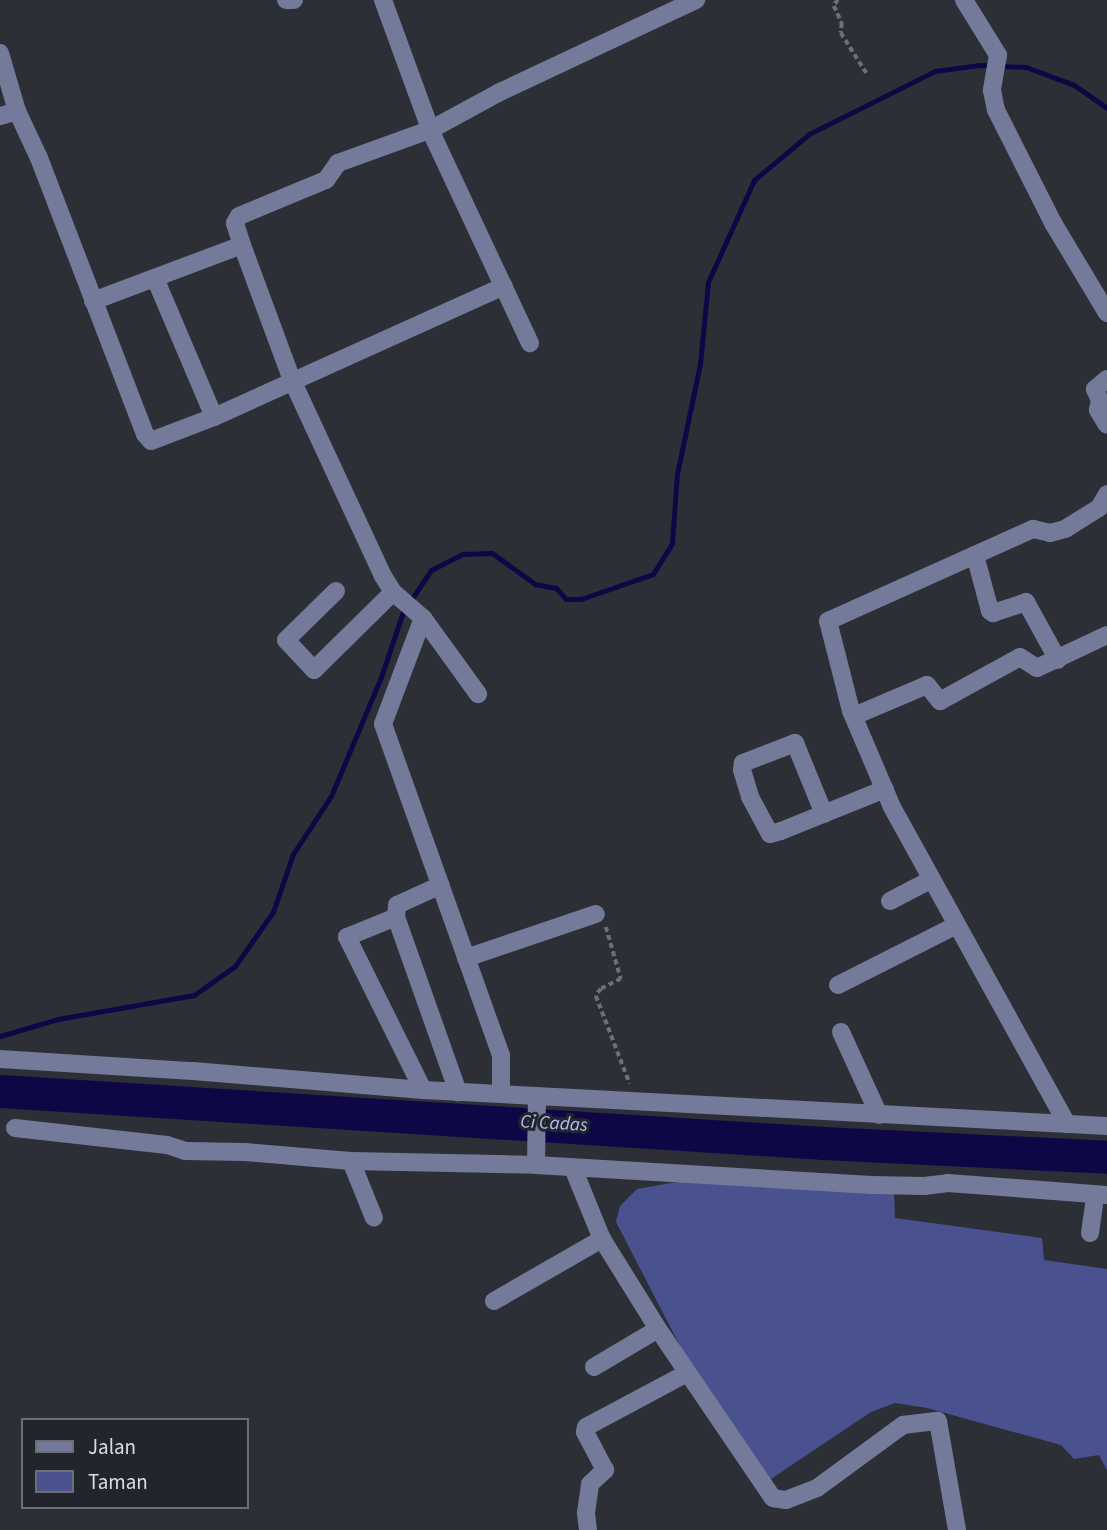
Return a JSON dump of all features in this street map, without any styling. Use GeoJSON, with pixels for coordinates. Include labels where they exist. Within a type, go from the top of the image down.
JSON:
{"type":"FeatureCollection","features":[{"type":"Feature","properties":{"kind":"street"},"geometry":{"type":"LineString","coordinates":[[286,0],[294,0]]}},
{"type":"Feature","properties":{"kind":"street"},"geometry":{"type":"LineString","coordinates":[[383,0],[432,129],[530,343]]}},
{"type":"Feature","properties":{"kind":"street"},"geometry":{"type":"LineString","coordinates":[[478,694],[420,615],[396,594],[371,553],[292,380],[235,223],[239,216],[326,180],[338,163],[432,129],[498,93],[696,0]]}},
{"type":"Feature","properties":{"kind":"street"},"geometry":{"type":"LineString","coordinates":[[964,0],[996,50],[997,70],[992,99],[996,110],[1052,223],[1107,313]]}},
{"type":"Feature","properties":{"kind":"street"},"geometry":{"type":"LineString","coordinates":[[0,53],[9,113],[39,158],[145,434],[152,441],[214,417],[505,286]]}},
{"type":"Feature","properties":{"kind":"street"},"geometry":{"type":"LineString","coordinates":[[93,301],[243,245]]}},
{"type":"Feature","properties":{"kind":"street"},"geometry":{"type":"LineString","coordinates":[[155,278],[214,417]]}},
{"type":"Feature","properties":{"kind":"street"},"geometry":{"type":"LineString","coordinates":[[1107,379],[1095,389],[1100,401],[1098,410],[1107,425]]}},
{"type":"Feature","properties":{"kind":"street"},"geometry":{"type":"LineString","coordinates":[[1067,1124],[885,789],[843,686],[839,659],[828,625],[830,618],[1033,529],[1050,533],[1065,529],[1099,508],[1107,494]]}},
{"type":"Feature","properties":{"kind":"street"},"geometry":{"type":"LineString","coordinates":[[975,555],[990,611],[993,613],[1026,602],[1058,660]]}},
{"type":"Feature","properties":{"kind":"street"},"geometry":{"type":"LineString","coordinates":[[336,592],[286,640],[314,670],[396,594]]}},
{"type":"Feature","properties":{"kind":"street"},"geometry":{"type":"LineString","coordinates":[[420,615],[382,720],[501,1056],[501,1093]]}},
{"type":"Feature","properties":{"kind":"street"},"geometry":{"type":"LineString","coordinates":[[854,716],[927,685],[940,701],[1020,657],[1034,668],[1058,660],[1107,635]]}},
{"type":"Feature","properties":{"kind":"street"},"geometry":{"type":"LineString","coordinates":[[824,814],[795,743],[743,763],[742,770],[750,797],[769,834],[824,814],[885,789]]}},
{"type":"Feature","properties":{"kind":"street"},"geometry":{"type":"LineString","coordinates":[[890,901],[932,879]]}},
{"type":"Feature","properties":{"kind":"street"},"geometry":{"type":"LineString","coordinates":[[441,885],[397,905],[396,918],[458,1092]]}},
{"type":"Feature","properties":{"kind":"street"},"geometry":{"type":"LineString","coordinates":[[466,958],[596,914]]}},
{"type":"Feature","properties":{"kind":"street"},"geometry":{"type":"LineString","coordinates":[[396,918],[347,937],[422,1090]]}},
{"type":"Feature","properties":{"kind":"street"},"geometry":{"type":"LineString","coordinates":[[838,985],[957,925]]}},
{"type":"Feature","properties":{"kind":"street"},"geometry":{"type":"LineString","coordinates":[[841,1032],[879,1115]]}},
{"type":"Feature","properties":{"kind":"street"},"geometry":{"type":"LineString","coordinates":[[0,1059],[193,1071],[422,1090],[501,1093],[537,1100],[638,1102],[1107,1126]]}},
{"type":"Feature","properties":{"kind":"street"},"geometry":{"type":"LineString","coordinates":[[536,1161],[537,1100]]}},
{"type":"Feature","properties":{"kind":"street"},"geometry":{"type":"LineString","coordinates":[[15,1128],[167,1145],[185,1151],[245,1152],[351,1161],[536,1161],[573,1168],[871,1185],[923,1186],[948,1183],[1101,1196],[1090,1233]]}},
{"type":"Feature","properties":{"kind":"street"},"geometry":{"type":"LineString","coordinates":[[351,1161],[374,1219]]}},
{"type":"Feature","properties":{"kind":"street"},"geometry":{"type":"LineString","coordinates":[[573,1168],[602,1239],[636,1288],[658,1329],[687,1373],[769,1492],[779,1501],[817,1488],[903,1424],[938,1421],[957,1530]]}},
{"type":"Feature","properties":{"kind":"street"},"geometry":{"type":"LineString","coordinates":[[494,1301],[602,1239]]}},
{"type":"Feature","properties":{"kind":"street"},"geometry":{"type":"LineString","coordinates":[[594,1367],[658,1329]]}},
{"type":"Feature","properties":{"kind":"street"},"geometry":{"type":"LineString","coordinates":[[588,1530],[586,1513],[590,1484],[605,1469],[586,1427],[687,1373]]}},
{"type":"Feature","properties":{"kind":"path"},"geometry":{"type":"LineString","coordinates":[[838,0],[834,6],[842,23],[841,33],[867,74]]}},
{"type":"Feature","properties":{"kind":"path"},"geometry":{"type":"LineString","coordinates":[[596,914],[603,919],[621,974],[618,981],[601,989],[596,996],[638,1102]]}},
{"type":"Feature","properties":{"kind":"green space"},"geometry":{"type":"Polygon","coordinates":[[[688,1180],[894,1191],[895,1218],[1042,1238],[1044,1260],[1107,1269],[1107,1470],[1099,1455],[1074,1459],[1061,1445],[927,1408],[895,1403],[871,1412],[768,1481],[693,1371],[616,1222],[620,1206],[637,1189],[688,1180]]]}},
{"type":"Feature","properties":{"kind":"waterway"},"geometry":{"type":"LineString","coordinates":[[0,1036],[58,1019],[194,995],[235,966],[273,912],[293,854],[331,796],[381,677],[403,612],[431,570],[463,554],[492,553],[535,584],[556,588],[566,599],[581,599],[653,574],[672,543],[677,474],[700,364],[708,282],[754,180],[809,134],[935,71],[980,65],[1026,67],[1074,85],[1107,108]]}},
{"type":"Feature","properties":{"kind":"waterway","name":"Ci Cadas"},"geometry":{"type":"LineString","coordinates":[[0,1091],[824,1143],[1107,1157]]}}]}
